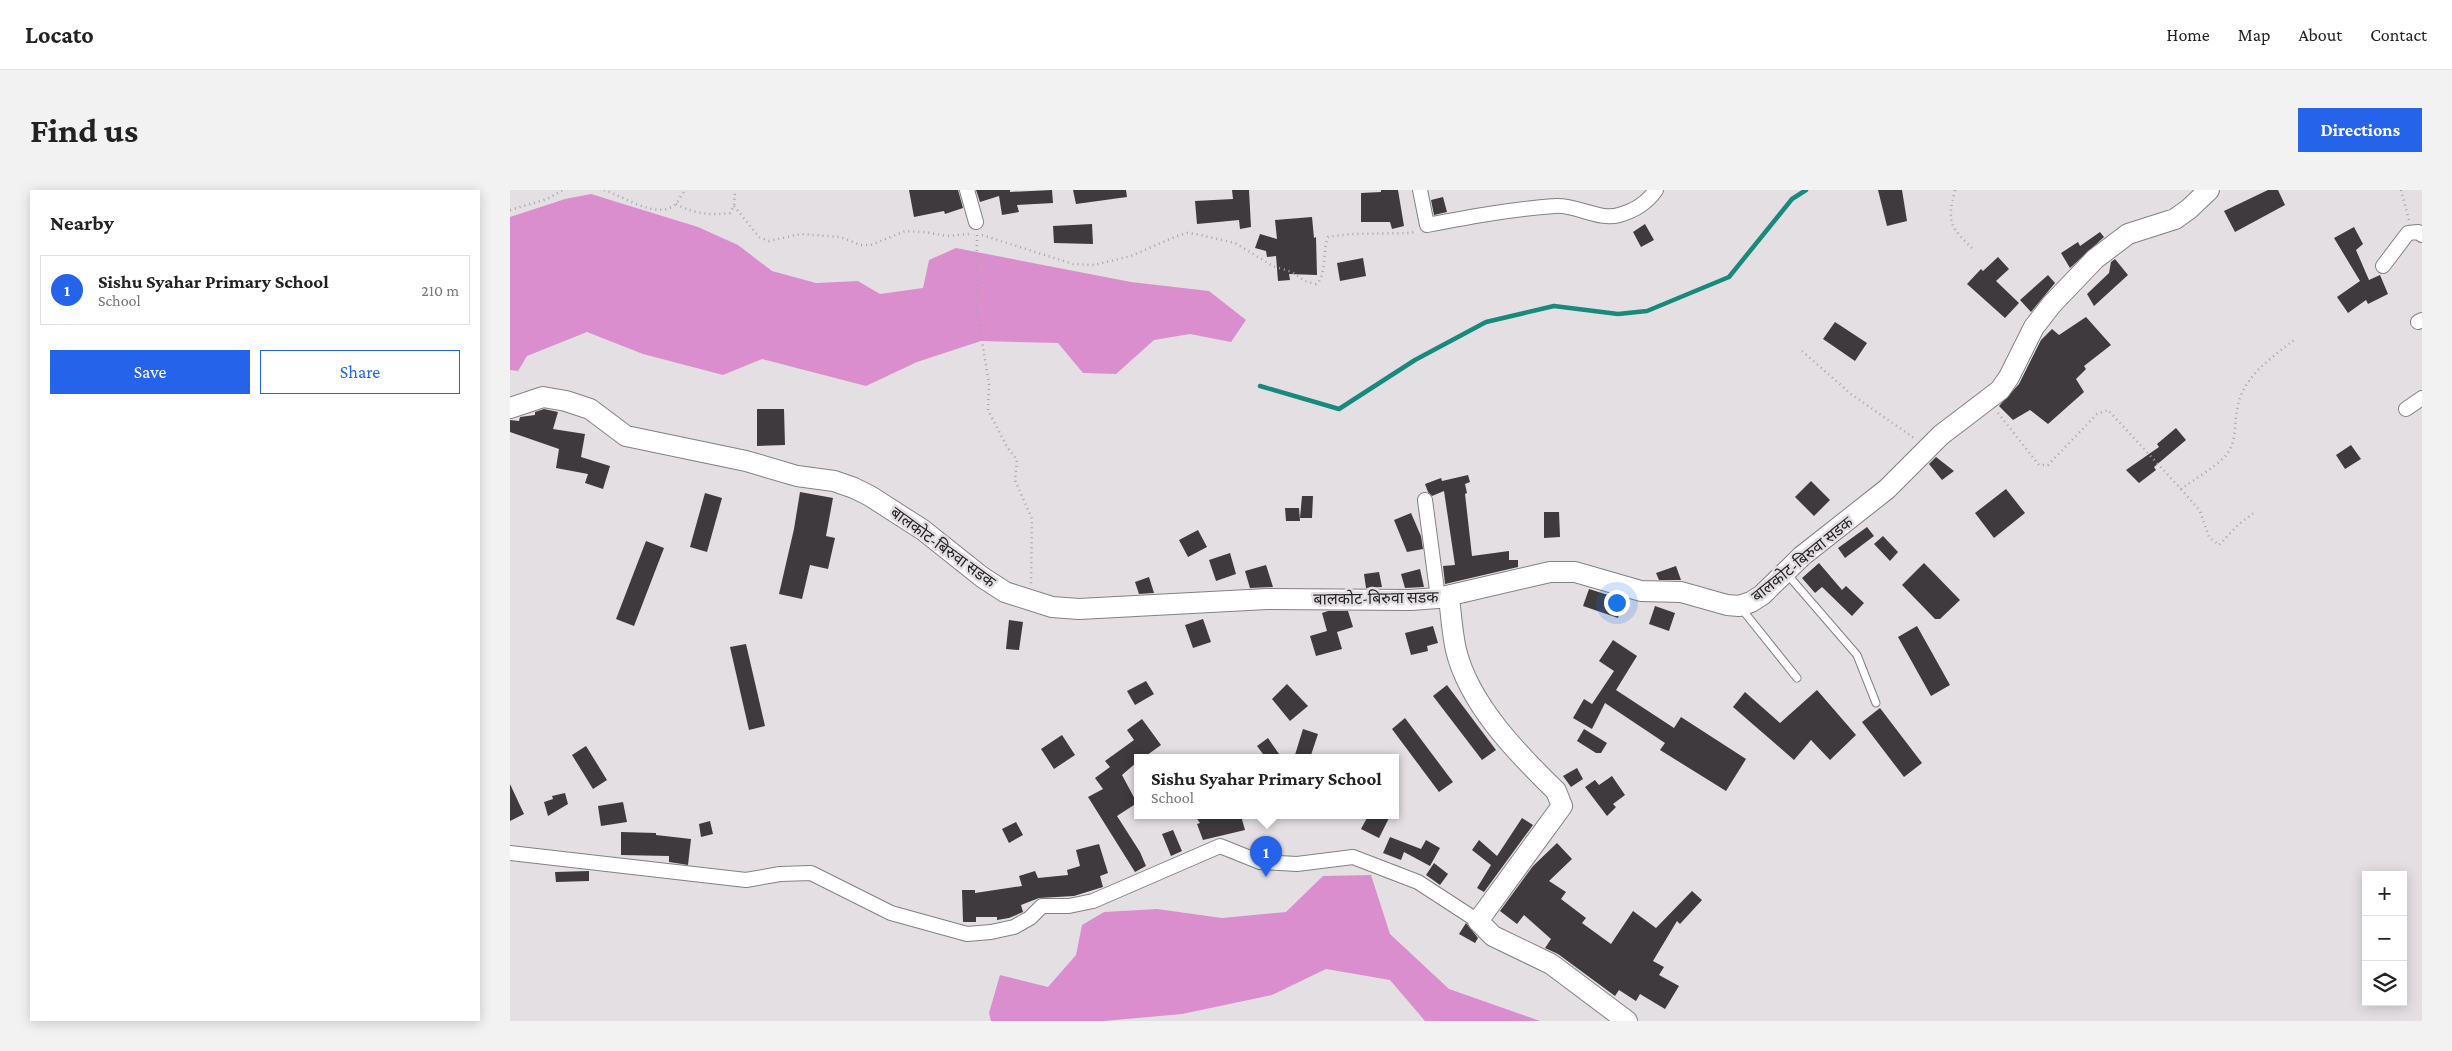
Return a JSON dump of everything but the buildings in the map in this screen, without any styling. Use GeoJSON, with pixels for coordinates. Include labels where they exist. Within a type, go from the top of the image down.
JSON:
{"type":"FeatureCollection","features":[{"type":"Feature","properties":{"kind":"main road","name":"बालकोट-बिरुवा सडक"},"geometry":{"type":"LineString","coordinates":[[510,408],[543,397],[566,401],[590,409],[626,436],[746,461],[797,476],[834,482],[854,488],[923,530],[982,577],[1005,592],[1052,607],[1079,609],[1266,599],[1410,600],[1443,597],[1550,572],[1566,571],[1641,591],[1681,592],[1739,606],[1762,594],[1822,540],[1881,494],[1928,448],[2000,390],[2009,377],[2034,328],[2052,304],[2095,259],[2128,234],[2175,219],[2209,190]]}},
{"type":"Feature","properties":{"kind":"main road"},"geometry":{"type":"LineString","coordinates":[[1443,597],[1456,650],[1470,688],[1484,712],[1556,791],[1562,806],[1478,921],[1493,936],[1551,964],[1627,1021]]}},
{"type":"Feature","properties":{"kind":"street"},"geometry":{"type":"LineString","coordinates":[[967,190],[977,228]]}},
{"type":"Feature","properties":{"kind":"street"},"geometry":{"type":"LineString","coordinates":[[1420,190],[1427,225],[1479,215],[1558,205],[1586,212],[1618,216],[1648,202],[1656,190]]}},
{"type":"Feature","properties":{"kind":"street"},"geometry":{"type":"LineString","coordinates":[[2383,266],[2408,233],[2417,233]]}},
{"type":"Feature","properties":{"kind":"street"},"geometry":{"type":"LineString","coordinates":[[2406,409],[2422,398]]}},
{"type":"Feature","properties":{"kind":"street"},"geometry":{"type":"LineString","coordinates":[[1425,500],[1443,597]]}},
{"type":"Feature","properties":{"kind":"street"},"geometry":{"type":"LineString","coordinates":[[510,852],[746,880],[780,874],[811,873],[891,913],[967,934],[991,932],[1014,927],[1030,918],[1042,906],[1069,906],[1093,901],[1220,846],[1260,862],[1297,864],[1353,858],[1418,882],[1478,921]]}},
{"type":"Feature","properties":{"kind":"lane"},"geometry":{"type":"LineString","coordinates":[[1785,572],[1857,655],[1876,703]]}},
{"type":"Feature","properties":{"kind":"lane"},"geometry":{"type":"LineString","coordinates":[[1739,606],[1797,678]]}},
{"type":"Feature","properties":{"kind":"path"},"geometry":{"type":"LineString","coordinates":[[510,210],[547,199],[563,190]]}},
{"type":"Feature","properties":{"kind":"path"},"geometry":{"type":"LineString","coordinates":[[604,190],[648,208],[662,211],[676,204],[685,190]]}},
{"type":"Feature","properties":{"kind":"path"},"geometry":{"type":"LineString","coordinates":[[676,204],[687,210],[721,214],[730,213],[734,206],[735,190]]}},
{"type":"Feature","properties":{"kind":"path"},"geometry":{"type":"LineString","coordinates":[[1955,190],[1949,215],[1954,230],[1975,251]]}},
{"type":"Feature","properties":{"kind":"path"},"geometry":{"type":"LineString","coordinates":[[2401,190],[2417,233]]}},
{"type":"Feature","properties":{"kind":"path"},"geometry":{"type":"LineString","coordinates":[[734,206],[759,237],[769,241],[801,234],[840,237],[861,245],[870,245],[905,232],[925,232],[947,236],[977,228],[1073,264],[1094,265],[1131,256],[1177,236],[1187,233],[1196,234],[1235,243],[1273,266],[1292,272],[1305,281],[1316,284],[1320,281],[1323,273],[1323,247],[1328,237],[1350,234],[1411,233],[1427,225]]}},
{"type":"Feature","properties":{"kind":"path"},"geometry":{"type":"LineString","coordinates":[[977,228],[976,304],[990,384],[988,410],[1007,447],[1017,460],[1015,480],[1032,519],[1031,600]]}},
{"type":"Feature","properties":{"kind":"path"},"geometry":{"type":"LineString","coordinates":[[2181,489],[2227,455],[2234,438],[2237,408],[2244,390],[2255,371],[2294,340]]}},
{"type":"Feature","properties":{"kind":"path"},"geometry":{"type":"LineString","coordinates":[[1802,352],[1851,394],[1928,448]]}},
{"type":"Feature","properties":{"kind":"path"},"geometry":{"type":"LineString","coordinates":[[1988,400],[2039,465],[2048,465],[2097,414],[2108,410],[2200,511],[2209,537],[2219,545],[2238,525],[2255,512]]}},
{"type":"Feature","properties":{"kind":"shaded area"},"geometry":{"type":"Polygon","coordinates":[[[591,194],[698,227],[738,245],[772,271],[816,283],[858,281],[880,294],[923,288],[929,260],[956,248],[1131,282],[1209,291],[1246,320],[1231,342],[1190,334],[1154,340],[1116,374],[1083,373],[1058,343],[981,341],[917,362],[866,386],[762,359],[723,375],[643,354],[587,332],[527,356],[518,371],[510,370],[510,217],[565,199],[591,194]]]}},
{"type":"Feature","properties":{"kind":"shaded area"},"geometry":{"type":"Polygon","coordinates":[[[1371,875],[1390,934],[1449,989],[1540,1021],[1425,1021],[1390,980],[1326,969],[1272,995],[1182,1014],[1104,1021],[991,1021],[989,1013],[1000,975],[1048,987],[1076,955],[1082,925],[1104,912],[1157,909],[1222,918],[1286,912],[1323,876],[1371,875]]]}},
{"type":"Feature","properties":{"kind":"waterway"},"geometry":{"type":"LineString","coordinates":[[1260,386],[1339,409],[1415,360],[1486,322],[1554,306],[1618,314],[1647,311],[1729,277],[1792,199],[1806,190]]}},
{"type":"Feature","properties":{"kind":"place","name":"Sishu Syahar Primary School"},"geometry":{"type":"Point","coordinates":[1266,877]}}]}
